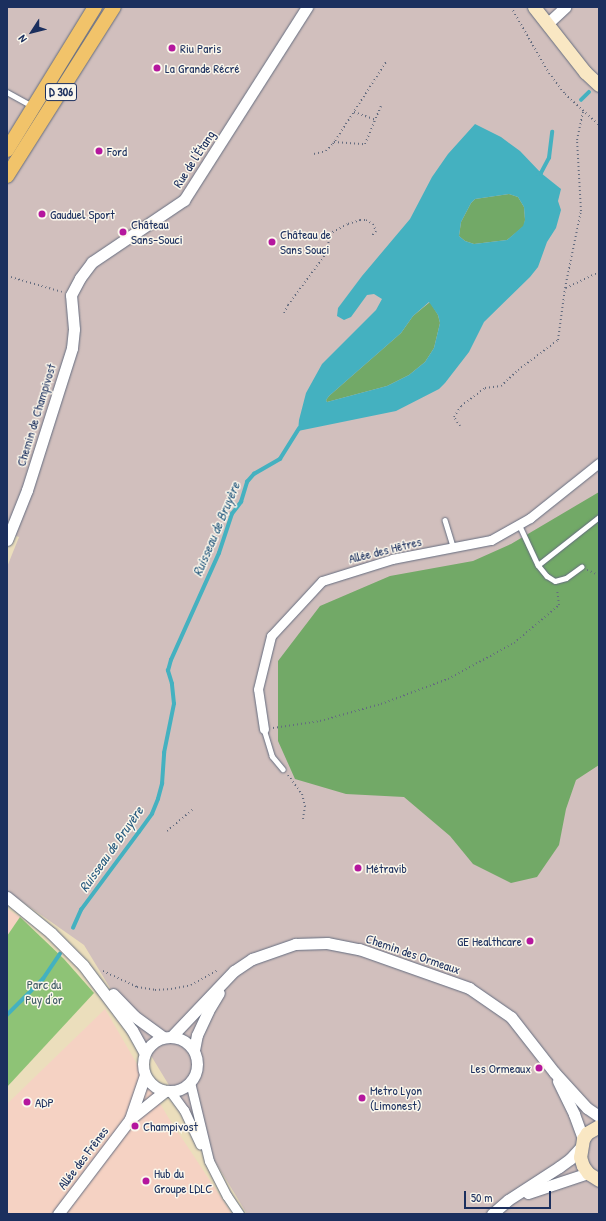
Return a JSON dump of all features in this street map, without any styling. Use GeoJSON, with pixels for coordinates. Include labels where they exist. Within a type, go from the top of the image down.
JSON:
{"type":"FeatureCollection","features":[{"type":"Feature","properties":{"kind":"main road","name":"D 306"},"geometry":{"type":"LineString","coordinates":[[7,150],[95,7]]}},
{"type":"Feature","properties":{"kind":"main road","name":"D 306"},"geometry":{"type":"LineString","coordinates":[[7,176],[114,7]]}},
{"type":"Feature","properties":{"kind":"main road"},"geometry":{"type":"LineString","coordinates":[[534,7],[584,72],[599,85]]}},
{"type":"Feature","properties":{"kind":"main road"},"geometry":{"type":"LineString","coordinates":[[593,1176],[582,1166],[580,1157],[581,1144],[588,1133],[599,1126]]}},
{"type":"Feature","properties":{"kind":"street","name":"Rue de l'Étang"},"geometry":{"type":"LineString","coordinates":[[71,295],[80,278],[92,262],[184,200],[307,7]]}},
{"type":"Feature","properties":{"kind":"street"},"geometry":{"type":"LineString","coordinates":[[547,24],[565,7]]}},
{"type":"Feature","properties":{"kind":"street","name":"Chemin de Champivost"},"geometry":{"type":"LineString","coordinates":[[7,540],[27,490],[72,348],[74,329],[71,295]]}},
{"type":"Feature","properties":{"kind":"street","name":"Allée des Hêtres"},"geometry":{"type":"LineString","coordinates":[[264,729],[258,689],[271,636],[322,581],[392,559],[491,540],[530,518],[599,463]]}},
{"type":"Feature","properties":{"kind":"street"},"geometry":{"type":"LineString","coordinates":[[7,897],[96,972],[108,988],[134,1016],[167,1037],[181,1038],[194,1050],[197,1067],[190,1082],[184,1087],[168,1091]]}},
{"type":"Feature","properties":{"kind":"street","name":"Chemin des Ormeaux"},"geometry":{"type":"LineString","coordinates":[[167,1037],[234,971],[252,959],[295,944],[327,943],[359,949],[469,988],[511,1017],[554,1072],[587,1108],[599,1116]]}},
{"type":"Feature","properties":{"kind":"street","name":"Chemin des Ormeaux"},"geometry":{"type":"LineString","coordinates":[[194,1050],[197,1036],[208,1010],[234,971]]}},
{"type":"Feature","properties":{"kind":"street"},"geometry":{"type":"LineString","coordinates":[[96,972],[145,1053]]}},
{"type":"Feature","properties":{"kind":"street"},"geometry":{"type":"LineString","coordinates":[[167,1037],[149,1046],[145,1053],[143,1068],[145,1075],[150,1082],[168,1091],[184,1110],[227,1196],[239,1214]]}},
{"type":"Feature","properties":{"kind":"street","name":"Chemin des Ormeaux"},"geometry":{"type":"LineString","coordinates":[[554,1072],[574,1114],[581,1144]]}},
{"type":"Feature","properties":{"kind":"street","name":"Allée des Frênes"},"geometry":{"type":"LineString","coordinates":[[130,1119],[145,1075]]}},
{"type":"Feature","properties":{"kind":"street"},"geometry":{"type":"LineString","coordinates":[[190,1082],[209,1161]]}},
{"type":"Feature","properties":{"kind":"street","name":"Allée des Frênes"},"geometry":{"type":"LineString","coordinates":[[58,1214],[130,1119],[168,1091]]}},
{"type":"Feature","properties":{"kind":"street"},"geometry":{"type":"LineString","coordinates":[[492,1214],[508,1200],[570,1159],[581,1144]]}},
{"type":"Feature","properties":{"kind":"street"},"geometry":{"type":"LineString","coordinates":[[508,1200],[593,1176]]}},
{"type":"Feature","properties":{"kind":"lane"},"geometry":{"type":"LineString","coordinates":[[7,92],[33,107]]}},
{"type":"Feature","properties":{"kind":"lane"},"geometry":{"type":"LineString","coordinates":[[538,565],[599,517]]}},
{"type":"Feature","properties":{"kind":"lane"},"geometry":{"type":"LineString","coordinates":[[445,520],[453,547]]}},
{"type":"Feature","properties":{"kind":"lane"},"geometry":{"type":"LineString","coordinates":[[519,524],[538,565],[547,576],[556,581],[566,578],[581,567]]}},
{"type":"Feature","properties":{"kind":"lane"},"geometry":{"type":"LineString","coordinates":[[264,729],[272,756],[283,769]]}},
{"type":"Feature","properties":{"kind":"path"},"geometry":{"type":"LineString","coordinates":[[511,7],[549,73],[566,94],[599,125]]}},
{"type":"Feature","properties":{"kind":"path"},"geometry":{"type":"LineString","coordinates":[[314,154],[326,151],[333,144],[386,62]]}},
{"type":"Feature","properties":{"kind":"path"},"geometry":{"type":"LineString","coordinates":[[333,144],[334,142],[365,144],[381,106]]}},
{"type":"Feature","properties":{"kind":"path"},"geometry":{"type":"LineString","coordinates":[[460,426],[454,416],[461,406],[485,388],[501,386],[524,365],[558,340],[565,288],[581,211],[577,140],[583,111]]}},
{"type":"Feature","properties":{"kind":"path"},"geometry":{"type":"LineString","coordinates":[[354,112],[376,120]]}},
{"type":"Feature","properties":{"kind":"path"},"geometry":{"type":"LineString","coordinates":[[284,313],[288,304],[328,251],[329,234],[348,224],[360,220],[366,220],[373,224],[376,231],[372,236]]}},
{"type":"Feature","properties":{"kind":"path"},"geometry":{"type":"LineString","coordinates":[[565,288],[599,272]]}},
{"type":"Feature","properties":{"kind":"path"},"geometry":{"type":"LineString","coordinates":[[7,276],[71,295]]}},
{"type":"Feature","properties":{"kind":"path"},"geometry":{"type":"LineString","coordinates":[[581,567],[599,575]]}},
{"type":"Feature","properties":{"kind":"path"},"geometry":{"type":"LineString","coordinates":[[264,729],[320,721],[381,704],[448,679],[514,643],[559,605],[556,581]]}},
{"type":"Feature","properties":{"kind":"path"},"geometry":{"type":"LineString","coordinates":[[283,769],[302,794],[305,806],[303,819]]}},
{"type":"Feature","properties":{"kind":"path"},"geometry":{"type":"LineString","coordinates":[[167,831],[192,810]]}},
{"type":"Feature","properties":{"kind":"path"},"geometry":{"type":"LineString","coordinates":[[96,972],[105,973],[137,987],[155,990],[171,990],[191,985],[223,968]]}},
{"type":"Feature","properties":{"kind":"shaded area"},"geometry":{"type":"Polygon","coordinates":[[[7,7],[599,7],[599,1214],[247,1214],[84,945],[7,891],[7,567],[19,537],[7,533],[7,7]]]}},
{"type":"Feature","properties":{"kind":"shaded area"},"geometry":{"type":"Polygon","coordinates":[[[7,909],[20,917],[7,936],[7,909]]]}},
{"type":"Feature","properties":{"kind":"shaded area"},"geometry":{"type":"Polygon","coordinates":[[[105,1009],[168,1117],[232,1214],[7,1214],[7,1104],[105,1009]]]}},
{"type":"Feature","properties":{"kind":"green space"},"geometry":{"type":"Polygon","coordinates":[[[509,194],[518,197],[524,207],[524,226],[507,240],[474,244],[465,241],[459,236],[461,222],[471,203],[475,199],[509,194]]]}},
{"type":"Feature","properties":{"kind":"green space"},"geometry":{"type":"Polygon","coordinates":[[[430,302],[438,315],[440,323],[434,348],[425,362],[409,375],[387,386],[327,402],[326,400],[329,396],[401,333],[413,316],[430,302]]]}},
{"type":"Feature","properties":{"kind":"green space"},"geometry":{"type":"Polygon","coordinates":[[[599,492],[599,765],[576,780],[566,809],[559,845],[537,877],[511,883],[473,864],[450,836],[404,797],[346,794],[295,779],[278,741],[278,661],[320,606],[390,576],[473,561],[511,544],[599,492]]]}},
{"type":"Feature","properties":{"kind":"green space","name":"Parc du Puy d'or"},"geometry":{"type":"Polygon","coordinates":[[[20,917],[64,959],[94,993],[7,1087],[7,936],[20,917]]]}},
{"type":"Feature","properties":{"kind":"water"},"geometry":{"type":"Polygon","coordinates":[[[475,124],[501,137],[520,151],[541,173],[561,189],[558,201],[561,210],[556,228],[547,242],[538,267],[530,277],[484,322],[469,352],[439,389],[396,411],[298,431],[299,420],[306,393],[322,364],[376,310],[382,299],[374,294],[367,295],[351,317],[344,320],[337,316],[338,308],[362,276],[410,219],[432,177],[448,154],[475,124]],[[509,194],[475,199],[471,203],[461,222],[459,236],[465,241],[474,244],[507,240],[523,226],[525,220],[524,207],[518,197],[509,194]],[[429,302],[413,316],[401,333],[329,396],[326,400],[327,402],[387,386],[409,375],[425,362],[434,348],[440,323],[438,315],[429,302]]]}},
{"type":"Feature","properties":{"kind":"waterway"},"geometry":{"type":"LineString","coordinates":[[581,100],[589,92]]}},
{"type":"Feature","properties":{"kind":"waterway","name":"Ruisseau de Bruyère"},"geometry":{"type":"LineString","coordinates":[[537,174],[541,173],[549,158],[552,132]]}},
{"type":"Feature","properties":{"kind":"waterway","name":"Ruisseau de Bruyère"},"geometry":{"type":"LineString","coordinates":[[73,928],[81,910],[152,814],[158,799],[162,784],[164,753],[174,704],[172,684],[168,671],[171,660],[219,553],[232,514],[241,502],[247,482],[254,474],[280,459],[299,428]]}},
{"type":"Feature","properties":{"kind":"waterway","name":"Ruisseau de Bruyère"},"geometry":{"type":"LineString","coordinates":[[7,1015],[43,979],[60,954]]}},
{"type":"Feature","properties":{"kind":"place","name":"Riu Paris"},"geometry":{"type":"Point","coordinates":[172,48]}},
{"type":"Feature","properties":{"kind":"place","name":"La Grande Récré"},"geometry":{"type":"Point","coordinates":[157,68]}},
{"type":"Feature","properties":{"kind":"place","name":"Ford"},"geometry":{"type":"Point","coordinates":[99,151]}},
{"type":"Feature","properties":{"kind":"place","name":"Gauduel Sport"},"geometry":{"type":"Point","coordinates":[42,214]}},
{"type":"Feature","properties":{"kind":"place","name":"Château Sans-Souci"},"geometry":{"type":"Point","coordinates":[123,232]}},
{"type":"Feature","properties":{"kind":"place","name":"Château de Sans Souci"},"geometry":{"type":"Point","coordinates":[272,242]}},
{"type":"Feature","properties":{"kind":"place","name":"Métravib"},"geometry":{"type":"Point","coordinates":[358,868]}},
{"type":"Feature","properties":{"kind":"place","name":"GE Healthcare"},"geometry":{"type":"Point","coordinates":[530,941]}},
{"type":"Feature","properties":{"kind":"place","name":"Les Ormeaux"},"geometry":{"type":"Point","coordinates":[539,1068]}},
{"type":"Feature","properties":{"kind":"place","name":"Metro Lyon (Limonest)"},"geometry":{"type":"Point","coordinates":[362,1098]}},
{"type":"Feature","properties":{"kind":"place","name":"ADP"},"geometry":{"type":"Point","coordinates":[27,1102]}},
{"type":"Feature","properties":{"kind":"place","name":"Champivost"},"geometry":{"type":"Point","coordinates":[135,1126]}},
{"type":"Feature","properties":{"kind":"place","name":"Hub du Groupe LDLC"},"geometry":{"type":"Point","coordinates":[146,1181]}}]}
